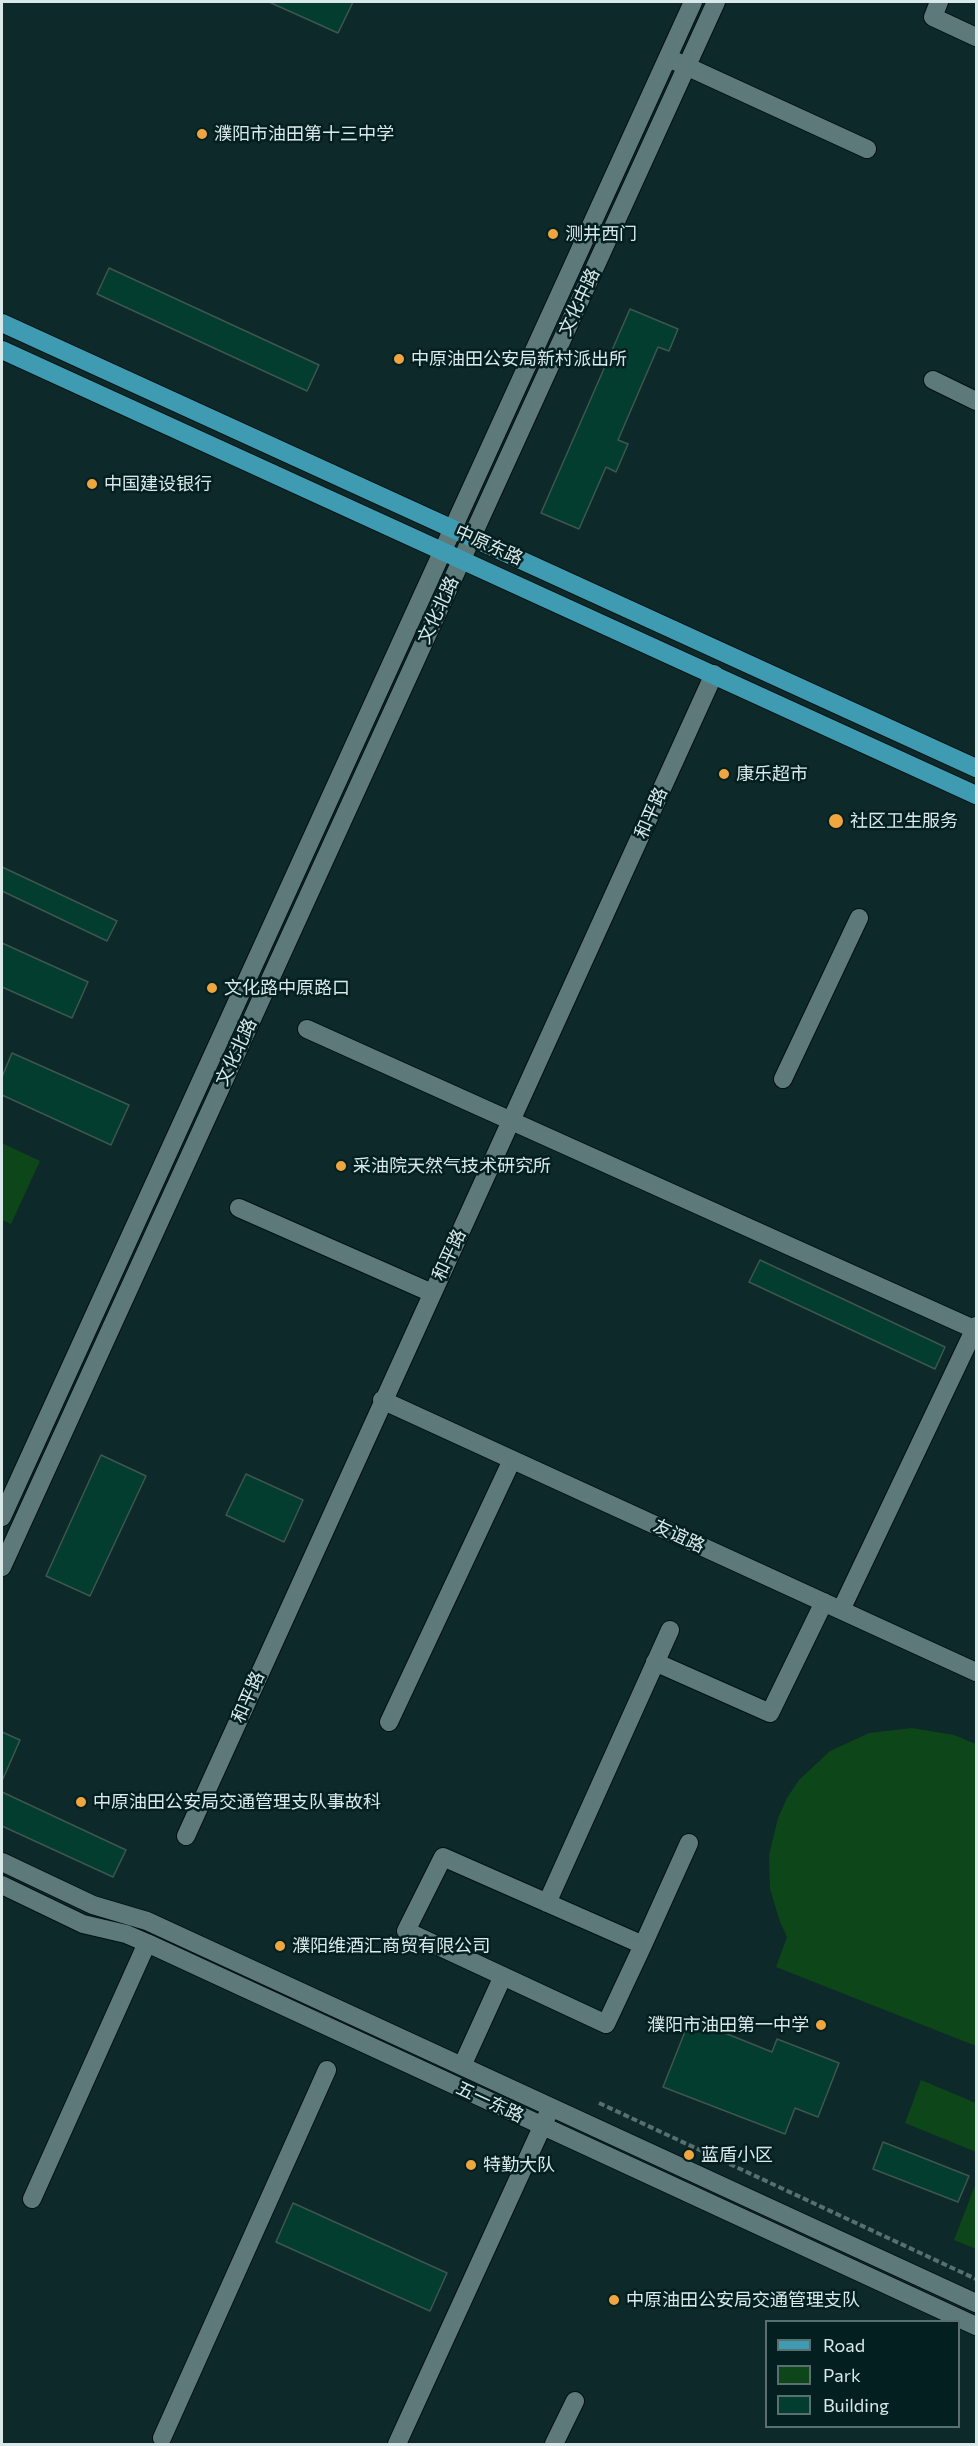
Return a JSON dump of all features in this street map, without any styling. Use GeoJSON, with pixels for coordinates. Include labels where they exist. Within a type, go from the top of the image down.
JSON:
{"type":"FeatureCollection","features":[{"type":"Feature","properties":{"kind":"main road","name":"中原东路"},"geometry":{"type":"LineString","coordinates":[[2,323],[976,768]]}},
{"type":"Feature","properties":{"kind":"main road","name":"中原东路"},"geometry":{"type":"LineString","coordinates":[[2,350],[976,795]]}},
{"type":"Feature","properties":{"kind":"street","name":"文化中路"},"geometry":{"type":"LineString","coordinates":[[452,528],[693,2]]}},
{"type":"Feature","properties":{"kind":"street","name":"文化中路"},"geometry":{"type":"LineString","coordinates":[[471,537],[716,2]]}},
{"type":"Feature","properties":{"kind":"street"},"geometry":{"type":"LineString","coordinates":[[939,2],[933,17],[976,37]]}},
{"type":"Feature","properties":{"kind":"street"},"geometry":{"type":"LineString","coordinates":[[667,58],[867,149]]}},
{"type":"Feature","properties":{"kind":"street"},"geometry":{"type":"LineString","coordinates":[[933,380],[976,401]]}},
{"type":"Feature","properties":{"kind":"street","name":"文化北路"},"geometry":{"type":"LineString","coordinates":[[2,1517],[452,528]]}},
{"type":"Feature","properties":{"kind":"street","name":"文化北路"},"geometry":{"type":"LineString","coordinates":[[2,1567],[471,537]]}},
{"type":"Feature","properties":{"kind":"street","name":"和平路"},"geometry":{"type":"LineString","coordinates":[[186,1836],[382,1400],[714,674]]}},
{"type":"Feature","properties":{"kind":"street"},"geometry":{"type":"LineString","coordinates":[[783,1080],[859,918]]}},
{"type":"Feature","properties":{"kind":"street"},"geometry":{"type":"LineString","coordinates":[[307,1029],[976,1328],[841,1610]]}},
{"type":"Feature","properties":{"kind":"street"},"geometry":{"type":"LineString","coordinates":[[239,1208],[432,1293]]}},
{"type":"Feature","properties":{"kind":"street","name":"友谊路"},"geometry":{"type":"LineString","coordinates":[[382,1400],[976,1672]]}},
{"type":"Feature","properties":{"kind":"street"},"geometry":{"type":"LineString","coordinates":[[389,1722],[512,1460]]}},
{"type":"Feature","properties":{"kind":"street"},"geometry":{"type":"LineString","coordinates":[[656,1662],[770,1713],[824,1602]]}},
{"type":"Feature","properties":{"kind":"street"},"geometry":{"type":"LineString","coordinates":[[547,1903],[670,1630]]}},
{"type":"Feature","properties":{"kind":"street"},"geometry":{"type":"LineString","coordinates":[[642,1945],[443,1857],[406,1931],[606,2024],[689,1843]]}},
{"type":"Feature","properties":{"kind":"street","name":"五一东路"},"geometry":{"type":"LineString","coordinates":[[2,1862],[93,1905],[147,1921],[976,2303]]}},
{"type":"Feature","properties":{"kind":"street","name":"五一东路"},"geometry":{"type":"LineString","coordinates":[[2,1885],[83,1924],[126,1934],[147,1943],[976,2326]]}},
{"type":"Feature","properties":{"kind":"street"},"geometry":{"type":"LineString","coordinates":[[32,2199],[147,1943]]}},
{"type":"Feature","properties":{"kind":"street"},"geometry":{"type":"LineString","coordinates":[[462,2066],[503,1976]]}},
{"type":"Feature","properties":{"kind":"street"},"geometry":{"type":"LineString","coordinates":[[162,2438],[327,2070]]}},
{"type":"Feature","properties":{"kind":"street"},"geometry":{"type":"LineString","coordinates":[[397,2445],[551,2107]]}},
{"type":"Feature","properties":{"kind":"street"},"geometry":{"type":"LineString","coordinates":[[554,2445],[575,2401]]}},
{"type":"Feature","properties":{"kind":"path"},"geometry":{"type":"LineString","coordinates":[[599,2103],[976,2279]]}},
{"type":"Feature","properties":{"kind":"green space"},"geometry":{"type":"Polygon","coordinates":[[[2,1143],[40,1161],[11,1224],[2,1220],[2,1143]]]}},
{"type":"Feature","properties":{"kind":"green space"},"geometry":{"type":"Polygon","coordinates":[[[912,1728],[954,1735],[976,1744],[976,2046],[776,1967],[787,1937],[770,1889],[769,1855],[778,1818],[787,1798],[799,1780],[830,1751],[869,1733],[912,1728]]]}},
{"type":"Feature","properties":{"kind":"green space"},"geometry":{"type":"Polygon","coordinates":[[[921,2080],[976,2103],[976,2152],[905,2123],[921,2080]]]}},
{"type":"Feature","properties":{"kind":"green space"},"geometry":{"type":"Polygon","coordinates":[[[976,2183],[976,2249],[954,2240],[976,2183]]]}},
{"type":"Feature","properties":{"kind":"building"},"geometry":{"type":"Polygon","coordinates":[[[269,2],[353,2],[338,33],[269,2]]]}},
{"type":"Feature","properties":{"kind":"building"},"geometry":{"type":"Polygon","coordinates":[[[109,268],[319,365],[307,391],[97,294],[109,268]]]}},
{"type":"Feature","properties":{"kind":"building"},"geometry":{"type":"Polygon","coordinates":[[[630,309],[678,329],[669,351],[658,347],[618,440],[628,444],[616,472],[606,467],[579,529],[541,513],[630,309]]]}},
{"type":"Feature","properties":{"kind":"building"},"geometry":{"type":"Polygon","coordinates":[[[2,867],[117,921],[107,941],[2,891],[2,867]]]}},
{"type":"Feature","properties":{"kind":"building"},"geometry":{"type":"Polygon","coordinates":[[[2,943],[88,982],[72,1018],[2,987],[2,943]]]}},
{"type":"Feature","properties":{"kind":"building"},"geometry":{"type":"Polygon","coordinates":[[[12,1053],[129,1105],[111,1145],[2,1095],[2,1077],[12,1053]]]}},
{"type":"Feature","properties":{"kind":"building"},"geometry":{"type":"Polygon","coordinates":[[[760,1260],[945,1347],[935,1369],[749,1282],[760,1260]]]}},
{"type":"Feature","properties":{"kind":"building"},"geometry":{"type":"Polygon","coordinates":[[[101,1455],[146,1476],[90,1596],[46,1576],[101,1455]]]}},
{"type":"Feature","properties":{"kind":"building"},"geometry":{"type":"Polygon","coordinates":[[[246,1474],[303,1500],[284,1542],[226,1515],[246,1474]]]}},
{"type":"Feature","properties":{"kind":"building"},"geometry":{"type":"Polygon","coordinates":[[[2,1732],[20,1740],[2,1781],[2,1732]]]}},
{"type":"Feature","properties":{"kind":"building"},"geometry":{"type":"Polygon","coordinates":[[[2,1792],[126,1850],[113,1877],[2,1826],[2,1792]]]}},
{"type":"Feature","properties":{"kind":"building"},"geometry":{"type":"Polygon","coordinates":[[[690,2019],[772,2052],[777,2039],[839,2063],[818,2117],[795,2108],[785,2134],[663,2087],[690,2019]]]}},
{"type":"Feature","properties":{"kind":"building"},"geometry":{"type":"Polygon","coordinates":[[[883,2142],[969,2176],[958,2202],[873,2169],[883,2142]]]}},
{"type":"Feature","properties":{"kind":"building"},"geometry":{"type":"Polygon","coordinates":[[[293,2203],[447,2273],[430,2311],[276,2242],[293,2203]]]}},
{"type":"Feature","properties":{"kind":"place","name":"濮阳市油田第十三中学"},"geometry":{"type":"Point","coordinates":[202,134]}},
{"type":"Feature","properties":{"kind":"place","name":"测井西门"},"geometry":{"type":"Point","coordinates":[553,234]}},
{"type":"Feature","properties":{"kind":"place","name":"中原油田公安局新村派出所"},"geometry":{"type":"Point","coordinates":[399,359]}},
{"type":"Feature","properties":{"kind":"place","name":"中国建设银行"},"geometry":{"type":"Point","coordinates":[92,484]}},
{"type":"Feature","properties":{"kind":"place","name":"康乐超市"},"geometry":{"type":"Point","coordinates":[724,774]}},
{"type":"Feature","properties":{"kind":"place","name":"社区卫生服务"},"geometry":{"type":"Point","coordinates":[836,821]}},
{"type":"Feature","properties":{"kind":"place","name":"文化路中原路口"},"geometry":{"type":"Point","coordinates":[212,988]}},
{"type":"Feature","properties":{"kind":"place","name":"采油院天然气技术研究所"},"geometry":{"type":"Point","coordinates":[341,1166]}},
{"type":"Feature","properties":{"kind":"place","name":"中原油田公安局交通管理支队事故科"},"geometry":{"type":"Point","coordinates":[81,1802]}},
{"type":"Feature","properties":{"kind":"place","name":"濮阳维酒汇商贸有限公司"},"geometry":{"type":"Point","coordinates":[280,1946]}},
{"type":"Feature","properties":{"kind":"place","name":"濮阳市油田第一中学"},"geometry":{"type":"Point","coordinates":[821,2025]}},
{"type":"Feature","properties":{"kind":"place","name":"蓝盾小区"},"geometry":{"type":"Point","coordinates":[689,2155]}},
{"type":"Feature","properties":{"kind":"place","name":"特勤大队"},"geometry":{"type":"Point","coordinates":[471,2165]}},
{"type":"Feature","properties":{"kind":"place","name":"中原油田公安局交通管理支队"},"geometry":{"type":"Point","coordinates":[614,2300]}}]}
